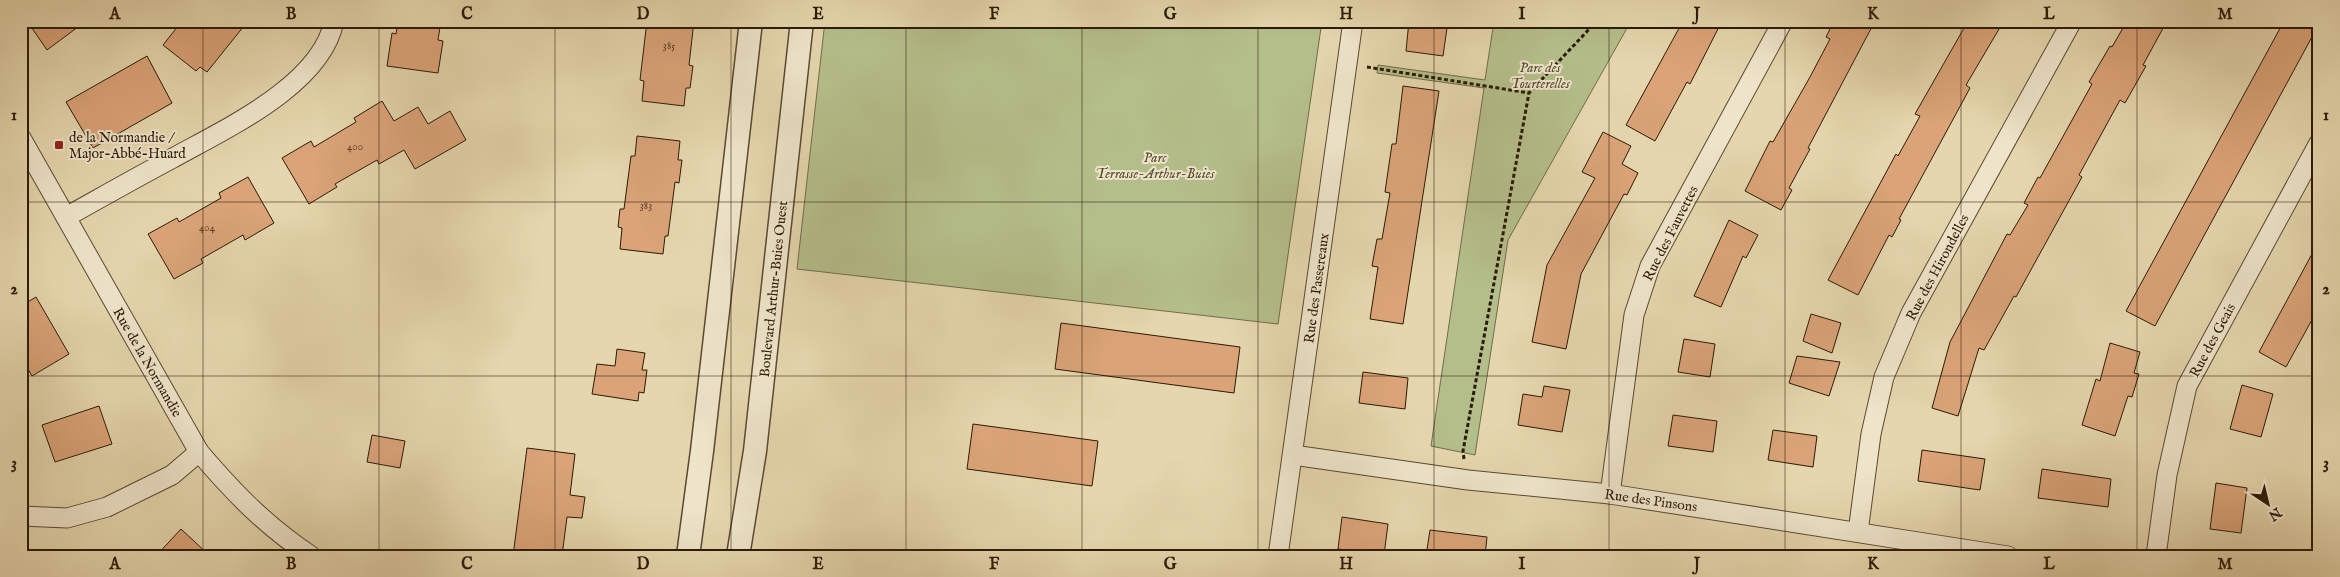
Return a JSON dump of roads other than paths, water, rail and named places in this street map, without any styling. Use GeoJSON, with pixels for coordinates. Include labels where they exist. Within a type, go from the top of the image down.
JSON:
{"type":"FeatureCollection","features":[{"type":"Feature","properties":{"kind":"street"},"geometry":{"type":"LineString","coordinates":[[66,217],[242,120],[279,96],[302,75],[320,53],[334,21]]}},
{"type":"Feature","properties":{"kind":"street"},"geometry":{"type":"LineString","coordinates":[[688,556],[702,451],[751,21]]}},
{"type":"Feature","properties":{"kind":"street","name":"Boulevard Arthur-Buies Ouest"},"geometry":{"type":"LineString","coordinates":[[738,556],[755,451],[802,21]]}},
{"type":"Feature","properties":{"kind":"street","name":"Rue des Passereaux"},"geometry":{"type":"LineString","coordinates":[[1278,556],[1353,21]]}},
{"type":"Feature","properties":{"kind":"street","name":"Rue des Fauvettes"},"geometry":{"type":"LineString","coordinates":[[1610,494],[1634,315],[1650,266],[1783,21]]}},
{"type":"Feature","properties":{"kind":"street","name":"Rue des Hirondelles"},"geometry":{"type":"LineString","coordinates":[[1858,532],[1871,434],[1884,377],[1911,314],[2072,21]]}},
{"type":"Feature","properties":{"kind":"street","name":"Rue de la Normandie"},"geometry":{"type":"LineString","coordinates":[[21,138],[200,452],[236,496],[279,534],[311,556]]}},
{"type":"Feature","properties":{"kind":"street","name":"Rue des Geais"},"geometry":{"type":"LineString","coordinates":[[2156,556],[2167,475],[2187,386],[2319,143]]}},
{"type":"Feature","properties":{"kind":"street"},"geometry":{"type":"LineString","coordinates":[[21,516],[67,518],[107,508],[172,475],[200,452]]}},
{"type":"Feature","properties":{"kind":"street","name":"Rue des Pinsons"},"geometry":{"type":"LineString","coordinates":[[1292,455],[1468,480],[1610,494],[2008,556]]}},
{"type":"Feature","properties":{"kind":"place","name":"de la Normandie / Major-Abbé-Huard"},"geometry":{"type":"Point","coordinates":[59,145]}},
{"type":"Feature","properties":{"kind":"park label","name":"Parc des Tourterelles"},"geometry":{"type":"Point","coordinates":[1540,76]}},
{"type":"Feature","properties":{"kind":"park label","name":"Parc Terrasse-Arthur-Buies"},"geometry":{"type":"Point","coordinates":[1155,166]}}]}
